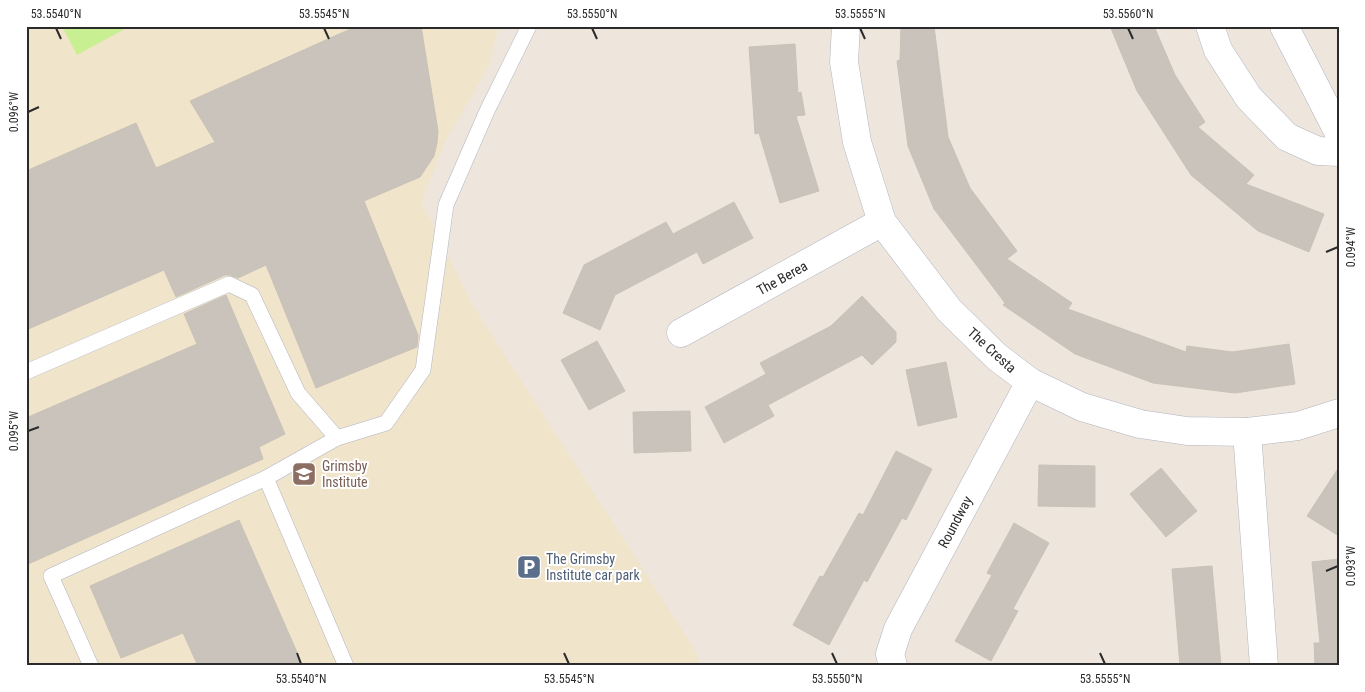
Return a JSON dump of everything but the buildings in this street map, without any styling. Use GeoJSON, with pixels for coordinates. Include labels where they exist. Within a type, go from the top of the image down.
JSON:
{"type":"FeatureCollection","features":[{"type":"Feature","properties":{"kind":"street","name":"The Cresta"},"geometry":{"type":"LineString","coordinates":[[846,26],[844,62],[857,142],[882,222],[949,310],[997,357],[1030,382],[1082,407],[1140,424],[1187,431],[1247,432],[1298,426],[1339,413]]}},
{"type":"Feature","properties":{"kind":"street"},"geometry":{"type":"LineString","coordinates":[[1210,26],[1218,50],[1249,98],[1287,137],[1318,150],[1339,152]]}},
{"type":"Feature","properties":{"kind":"street"},"geometry":{"type":"LineString","coordinates":[[1284,26],[1339,133]]}},
{"type":"Feature","properties":{"kind":"street","name":"The Berea"},"geometry":{"type":"LineString","coordinates":[[681,333],[882,222]]}},
{"type":"Feature","properties":{"kind":"street","name":"Roundway"},"geometry":{"type":"LineString","coordinates":[[893,666],[890,654],[898,629],[1030,382]]}},
{"type":"Feature","properties":{"kind":"street"},"geometry":{"type":"LineString","coordinates":[[1247,432],[1264,666]]}},
{"type":"Feature","properties":{"kind":"lane"},"geometry":{"type":"LineString","coordinates":[[91,666],[50,576],[266,478],[337,438],[386,423],[423,370],[446,205],[487,111],[529,26]]}},
{"type":"Feature","properties":{"kind":"lane"},"geometry":{"type":"LineString","coordinates":[[26,372],[229,284],[252,295],[298,393],[337,438]]}},
{"type":"Feature","properties":{"kind":"lane"},"geometry":{"type":"LineString","coordinates":[[266,478],[346,666]]}},
{"type":"Feature","properties":{"kind":"shaded area","name":"Grimsby Institute"},"geometry":{"type":"Polygon","coordinates":[[[26,26],[499,26],[489,66],[444,144],[422,202],[472,304],[692,645],[701,666],[26,666],[26,26]]]}},
{"type":"Feature","properties":{"kind":"green space"},"geometry":{"type":"Polygon","coordinates":[[[62,26],[130,26],[77,55],[62,26]]]}},
{"type":"Feature","properties":{"kind":"place","name":"Grimsby Institute"},"geometry":{"type":"Point","coordinates":[304,474]}},
{"type":"Feature","properties":{"kind":"place","name":"The Grimsby Institute car park"},"geometry":{"type":"Point","coordinates":[529,567]}}]}
